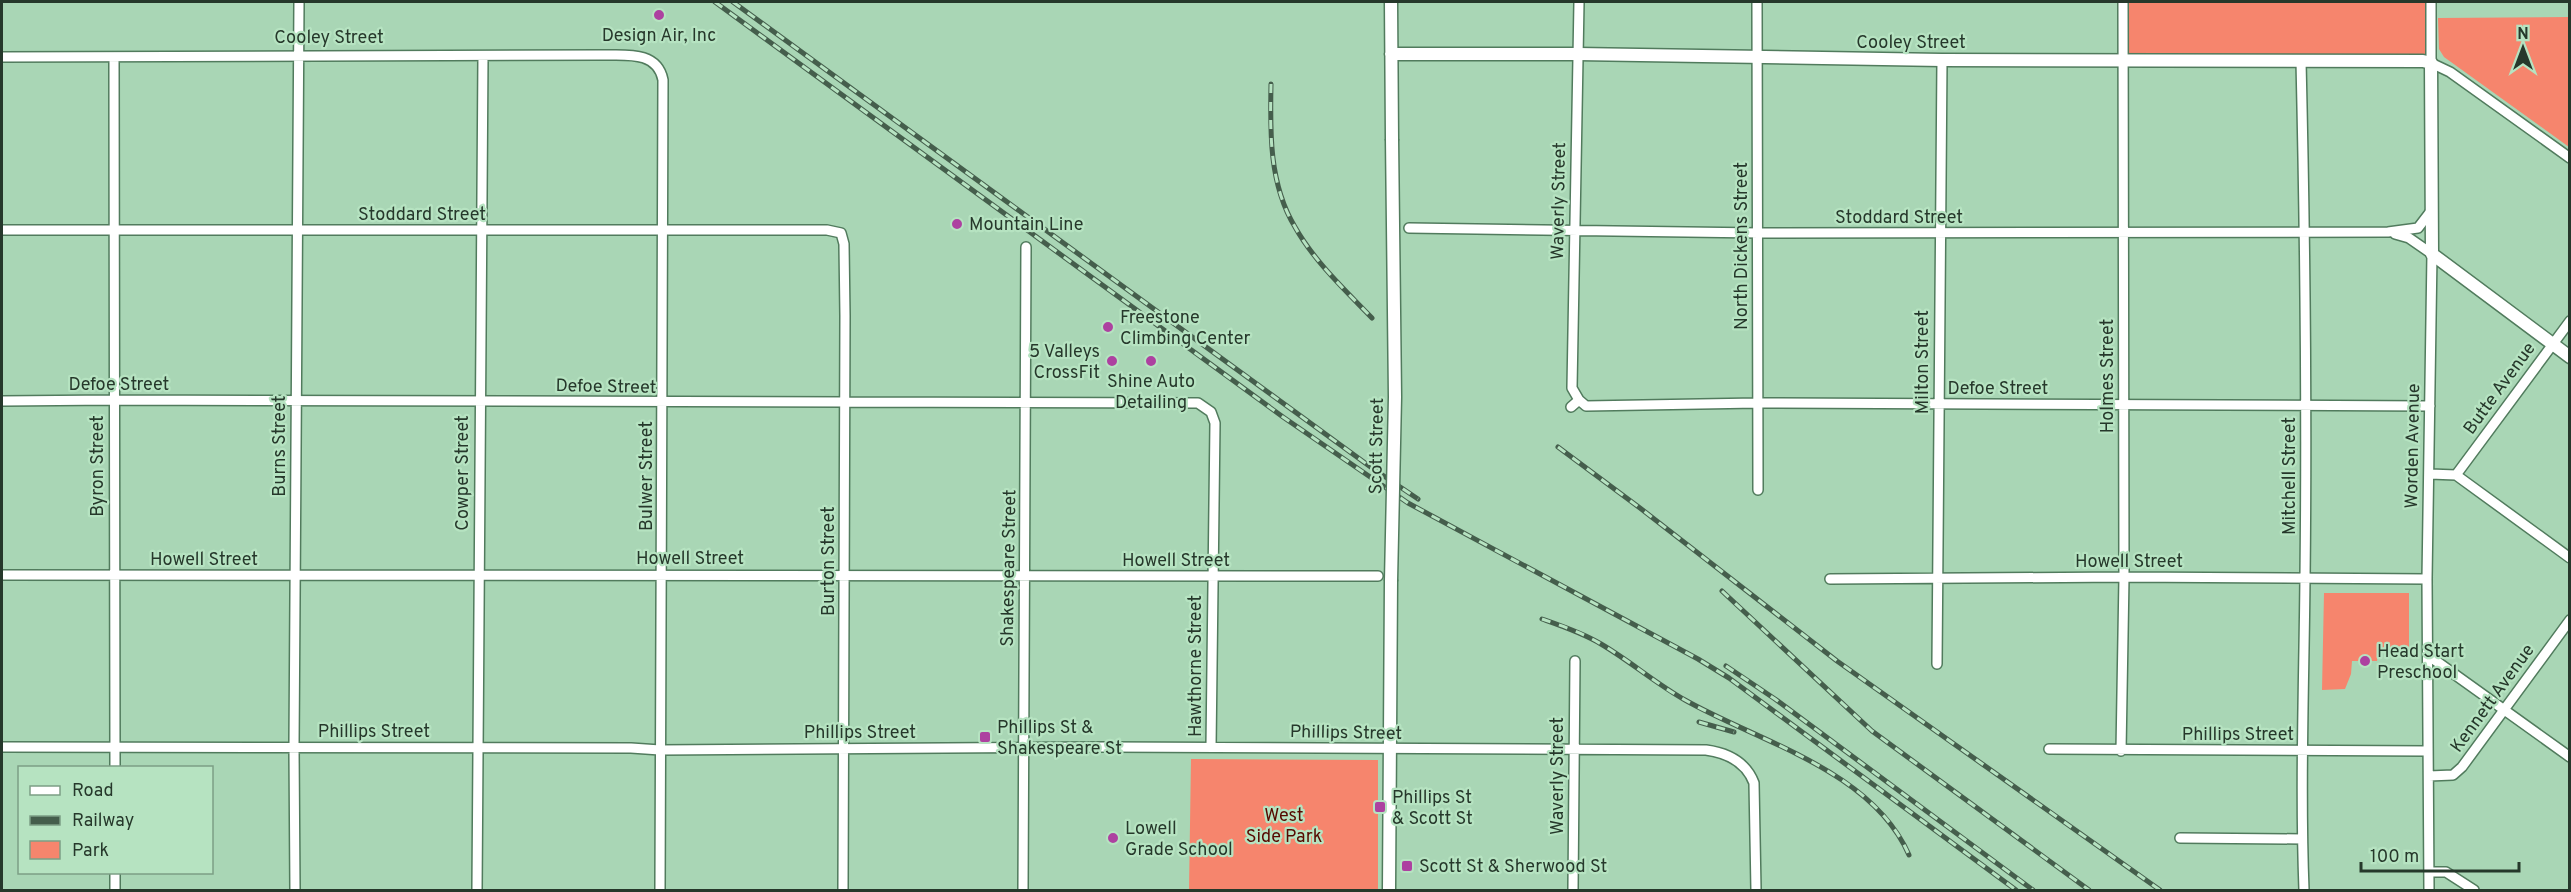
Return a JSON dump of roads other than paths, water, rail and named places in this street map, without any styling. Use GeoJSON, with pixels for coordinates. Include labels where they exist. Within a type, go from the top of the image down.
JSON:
{"type":"FeatureCollection","features":[{"type":"Feature","properties":{"kind":"street","name":"Burns Street"},"geometry":{"type":"LineString","coordinates":[[295,891],[295,401],[299,2]]}},
{"type":"Feature","properties":{"kind":"street","name":"Scott Street"},"geometry":{"type":"LineString","coordinates":[[1389,891],[1395,397],[1391,2]]}},
{"type":"Feature","properties":{"kind":"street","name":"Waverly Street"},"geometry":{"type":"LineString","coordinates":[[1579,2],[1572,388],[1579,400]]}},
{"type":"Feature","properties":{"kind":"street","name":"North Dickens Street"},"geometry":{"type":"LineString","coordinates":[[1757,2],[1758,490]]}},
{"type":"Feature","properties":{"kind":"street","name":"Holmes Street"},"geometry":{"type":"LineString","coordinates":[[2121,751],[2124,577],[2123,2]]}},
{"type":"Feature","properties":{"kind":"street","name":"Worden Avenue"},"geometry":{"type":"LineString","coordinates":[[2429,891],[2427,579],[2432,254],[2431,2]]}},
{"type":"Feature","properties":{"kind":"street","name":"Cooley Street"},"geometry":{"type":"LineString","coordinates":[[1391,54],[1578,54],[1942,60],[2402,60],[2431,63]]}},
{"type":"Feature","properties":{"kind":"street","name":"Cowper Street"},"geometry":{"type":"LineString","coordinates":[[477,891],[478,401],[483,56]]}},
{"type":"Feature","properties":{"kind":"street","name":"Cooley Street"},"geometry":{"type":"LineString","coordinates":[[2,57],[643,56],[655,63]]}},
{"type":"Feature","properties":{"kind":"street","name":"Byron Street"},"geometry":{"type":"LineString","coordinates":[[114,57],[115,766]]}},
{"type":"Feature","properties":{"kind":"street","name":"Milton Street"},"geometry":{"type":"LineString","coordinates":[[1937,664],[1942,60]]}},
{"type":"Feature","properties":{"kind":"street","name":"Mitchell Street"},"geometry":{"type":"LineString","coordinates":[[2301,61],[2305,232],[2305,578],[2302,751],[2304,891]]}},
{"type":"Feature","properties":{"kind":"street","name":"Bulwer Street"},"geometry":{"type":"LineString","coordinates":[[655,63],[663,80],[660,891]]}},
{"type":"Feature","properties":{"kind":"street"},"geometry":{"type":"LineString","coordinates":[[2431,63],[2450,72],[2570,158]]}},
{"type":"Feature","properties":{"kind":"street","name":"Stoddard Street"},"geometry":{"type":"LineString","coordinates":[[1409,228],[1759,233],[2388,232],[2420,227],[2432,209]]}},
{"type":"Feature","properties":{"kind":"street","name":"Stoddard Street"},"geometry":{"type":"LineString","coordinates":[[2,230],[116,232],[827,230],[842,233]]}},
{"type":"Feature","properties":{"kind":"street","name":"Stoddard Street"},"geometry":{"type":"LineString","coordinates":[[2388,232],[2409,238],[2432,254]]}},
{"type":"Feature","properties":{"kind":"street","name":"Burton Street"},"geometry":{"type":"LineString","coordinates":[[842,233],[844,244],[845,575],[843,891]]}},
{"type":"Feature","properties":{"kind":"street","name":"Shakespeare Street"},"geometry":{"type":"LineString","coordinates":[[1023,891],[1026,246]]}},
{"type":"Feature","properties":{"kind":"street"},"geometry":{"type":"LineString","coordinates":[[2432,254],[2570,357]]}},
{"type":"Feature","properties":{"kind":"street","name":"Butte Avenue"},"geometry":{"type":"LineString","coordinates":[[2456,475],[2570,321]]}},
{"type":"Feature","properties":{"kind":"street"},"geometry":{"type":"LineString","coordinates":[[1571,407],[1579,400]]}},
{"type":"Feature","properties":{"kind":"street","name":"Defoe Street"},"geometry":{"type":"LineString","coordinates":[[1579,400],[1587,406],[1757,403],[2430,406]]}},
{"type":"Feature","properties":{"kind":"street","name":"Defoe Street"},"geometry":{"type":"LineString","coordinates":[[2,401],[1191,402],[1208,408]]}},
{"type":"Feature","properties":{"kind":"street","name":"Hawthorne Street"},"geometry":{"type":"LineString","coordinates":[[1208,408],[1215,423],[1210,747]]}},
{"type":"Feature","properties":{"kind":"street"},"geometry":{"type":"LineString","coordinates":[[2430,474],[2456,475],[2570,558]]}},
{"type":"Feature","properties":{"kind":"street","name":"Howell Street"},"geometry":{"type":"LineString","coordinates":[[2,575],[1378,576]]}},
{"type":"Feature","properties":{"kind":"street","name":"Howell Street"},"geometry":{"type":"LineString","coordinates":[[1830,579],[2124,577],[2427,579]]}},
{"type":"Feature","properties":{"kind":"street","name":"Kennett Avenue"},"geometry":{"type":"LineString","coordinates":[[2430,776],[2456,774],[2570,620]]}},
{"type":"Feature","properties":{"kind":"street"},"geometry":{"type":"LineString","coordinates":[[2428,656],[2570,757]]}},
{"type":"Feature","properties":{"kind":"street","name":"Waverly Street"},"geometry":{"type":"LineString","coordinates":[[1573,891],[1575,661]]}},
{"type":"Feature","properties":{"kind":"street","name":"Phillips Street"},"geometry":{"type":"LineString","coordinates":[[2,747],[631,748],[660,750],[1210,747],[1719,752],[1739,761],[1751,774],[1754,783],[1756,891]]}},
{"type":"Feature","properties":{"kind":"street","name":"Phillips Street"},"geometry":{"type":"LineString","coordinates":[[2049,749],[2428,751]]}},
{"type":"Feature","properties":{"kind":"street"},"geometry":{"type":"LineString","coordinates":[[2180,838],[2302,839]]}},
{"type":"Feature","properties":{"kind":"street"},"geometry":{"type":"LineString","coordinates":[[2429,872],[2446,872],[2474,891]]}},
{"type":"Feature","properties":{"kind":"street"},"geometry":{"type":"LineString","coordinates":[[115,874],[115,891]]}},
{"type":"Feature","properties":{"kind":"railway"},"geometry":{"type":"LineString","coordinates":[[715,2],[1283,417],[1408,503],[1698,659],[1729,678],[2016,890]]}},
{"type":"Feature","properties":{"kind":"railway"},"geometry":{"type":"LineString","coordinates":[[733,2],[1372,468],[1418,499]]}},
{"type":"Feature","properties":{"kind":"railway"},"geometry":{"type":"LineString","coordinates":[[1271,84],[1273,157],[1286,210],[1311,252],[1372,318]]}},
{"type":"Feature","properties":{"kind":"railway"},"geometry":{"type":"LineString","coordinates":[[1558,447],[1837,661],[2160,890]]}},
{"type":"Feature","properties":{"kind":"railway"},"geometry":{"type":"LineString","coordinates":[[1722,591],[1872,731],[2089,890]]}},
{"type":"Feature","properties":{"kind":"railway"},"geometry":{"type":"LineString","coordinates":[[1542,619],[1594,640],[1685,700],[1811,761],[1841,780],[1869,801],[1892,826],[1909,855]]}},
{"type":"Feature","properties":{"kind":"railway"},"geometry":{"type":"LineString","coordinates":[[1726,666],[1775,699],[2033,890]]}},
{"type":"Feature","properties":{"kind":"railway"},"geometry":{"type":"LineString","coordinates":[[1699,722],[1734,732]]}},
{"type":"Feature","properties":{"kind":"place","name":"Design Air, Inc"},"geometry":{"type":"Point","coordinates":[659,15]}},
{"type":"Feature","properties":{"kind":"place","name":"Mountain Line"},"geometry":{"type":"Point","coordinates":[957,224]}},
{"type":"Feature","properties":{"kind":"place","name":"Freestone Climbing Center"},"geometry":{"type":"Point","coordinates":[1108,327]}},
{"type":"Feature","properties":{"kind":"place","name":"5 Valleys CrossFit"},"geometry":{"type":"Point","coordinates":[1112,361]}},
{"type":"Feature","properties":{"kind":"place","name":"Shine Auto Detailing"},"geometry":{"type":"Point","coordinates":[1151,361]}},
{"type":"Feature","properties":{"kind":"place","name":"Head Start Preschool"},"geometry":{"type":"Point","coordinates":[2365,661]}},
{"type":"Feature","properties":{"kind":"place","name":"Phillips St & Shakespeare St"},"geometry":{"type":"Point","coordinates":[985,737]}},
{"type":"Feature","properties":{"kind":"place","name":"Phillips St & Scott St"},"geometry":{"type":"Point","coordinates":[1380,807]}},
{"type":"Feature","properties":{"kind":"place","name":"Lowell Grade School"},"geometry":{"type":"Point","coordinates":[1113,838]}},
{"type":"Feature","properties":{"kind":"place","name":"Scott St & Sherwood St"},"geometry":{"type":"Point","coordinates":[1407,866]}},
{"type":"Feature","properties":{"kind":"park label","name":"West Side Park"},"geometry":{"type":"Point","coordinates":[1284,825]}}]}
